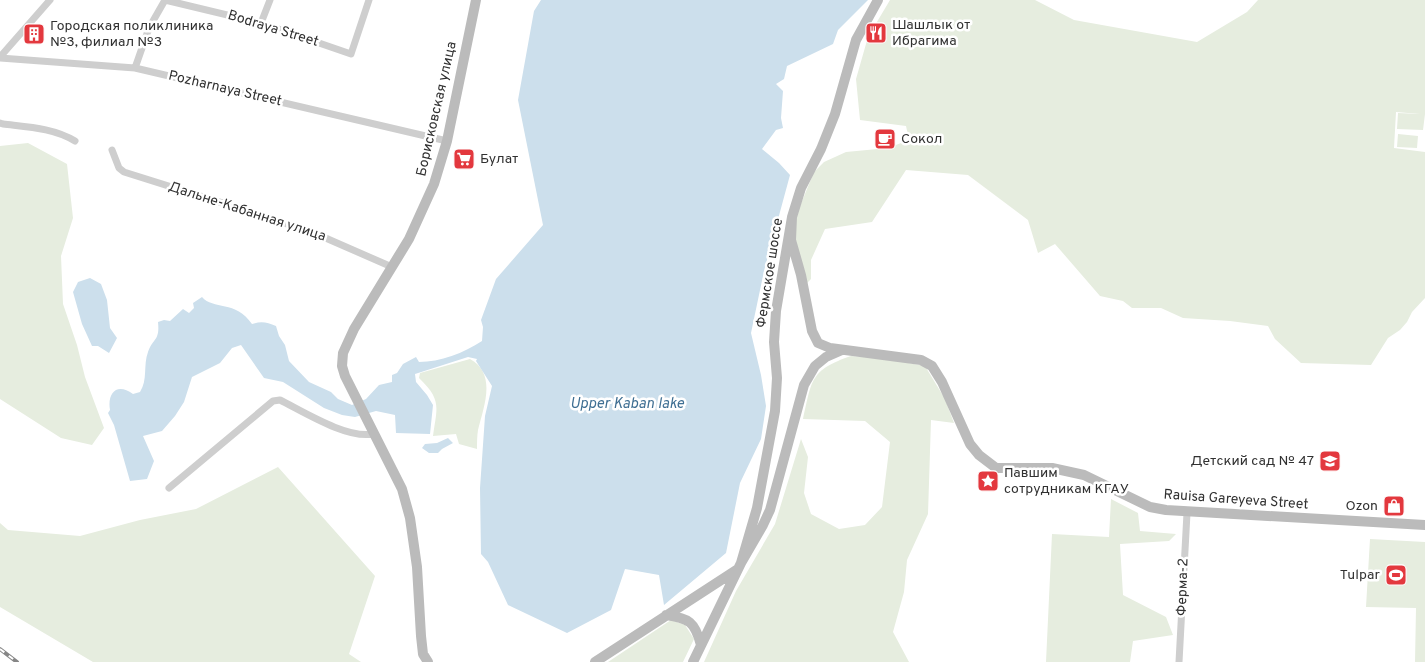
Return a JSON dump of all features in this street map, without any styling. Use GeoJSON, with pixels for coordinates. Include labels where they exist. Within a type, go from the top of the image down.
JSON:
{"type":"FeatureCollection","features":[{"type":"Feature","properties":{"kind":"street"},"geometry":{"type":"LineString","coordinates":[[0,58],[50,0]]}},
{"type":"Feature","properties":{"kind":"street"},"geometry":{"type":"LineString","coordinates":[[135,68],[150,28],[165,0]]}},
{"type":"Feature","properties":{"kind":"street","name":"Bodraya Street"},"geometry":{"type":"LineString","coordinates":[[165,0],[262,23],[351,54],[369,0]]}},
{"type":"Feature","properties":{"kind":"street"},"geometry":{"type":"LineString","coordinates":[[262,23],[270,0]]}},
{"type":"Feature","properties":{"kind":"street","name":"Борисковская улица"},"geometry":{"type":"LineString","coordinates":[[373,434],[345,376],[342,366],[343,353],[354,329],[409,239],[434,184],[447,141],[476,0]]}},
{"type":"Feature","properties":{"kind":"street","name":"Фермское шоссе"},"geometry":{"type":"LineString","coordinates":[[595,662],[740,566],[756,508],[775,412],[777,378],[774,342],[776,311],[792,217],[801,188],[821,149],[835,114],[856,40],[878,0]]}},
{"type":"Feature","properties":{"kind":"street","name":"Pozharnaya Street"},"geometry":{"type":"LineString","coordinates":[[0,58],[135,68],[447,141]]}},
{"type":"Feature","properties":{"kind":"street"},"geometry":{"type":"LineString","coordinates":[[0,122],[3,124],[41,128],[67,136],[75,141]]}},
{"type":"Feature","properties":{"kind":"street","name":"Дальне-Кабанная улица"},"geometry":{"type":"LineString","coordinates":[[112,150],[119,168],[124,172],[321,236],[392,267]]}},
{"type":"Feature","properties":{"kind":"street","name":"Rauisa Gareyeva Street"},"geometry":{"type":"LineString","coordinates":[[792,217],[791,240],[801,275],[812,331],[818,343],[830,348],[921,360],[932,366],[942,382],[970,444],[979,455],[996,468],[1052,468],[1084,475],[1150,507],[1187,513],[1425,526]]}},
{"type":"Feature","properties":{"kind":"street","name":"Фермское шоссе"},"geometry":{"type":"LineString","coordinates":[[693,662],[770,510],[804,385],[815,366],[826,357],[843,350]]}},
{"type":"Feature","properties":{"kind":"street"},"geometry":{"type":"LineString","coordinates":[[169,488],[273,401],[280,400],[342,430],[364,436],[373,434],[402,489],[410,518],[417,567],[423,654],[428,662]]}},
{"type":"Feature","properties":{"kind":"street","name":"Ферма-2"},"geometry":{"type":"LineString","coordinates":[[1179,662],[1187,513]]}},
{"type":"Feature","properties":{"kind":"street"},"geometry":{"type":"LineString","coordinates":[[666,616],[680,617],[689,622],[697,631],[701,645]]}},
{"type":"Feature","properties":{"kind":"shaded area"},"geometry":{"type":"Polygon","coordinates":[[[890,0],[1035,0],[1074,20],[1197,42],[1247,12],[1258,0],[1425,0],[1425,114],[1423,130],[1397,129],[1398,113],[1420,114],[1396,112],[1394,148],[1425,152],[1425,298],[1412,312],[1400,330],[1388,338],[1371,365],[1301,363],[1275,339],[1268,326],[1183,318],[1161,308],[1132,308],[1123,301],[1100,296],[1055,244],[1038,253],[1028,220],[968,175],[906,170],[872,222],[825,229],[811,260],[811,279],[805,285],[796,241],[795,218],[814,172],[824,162],[846,152],[888,148],[909,140],[906,126],[860,120],[856,79],[868,37],[890,0]]]}},
{"type":"Feature","properties":{"kind":"shaded area"},"geometry":{"type":"Polygon","coordinates":[[[1398,134],[1418,136],[1417,148],[1397,147],[1398,134]]]}},
{"type":"Feature","properties":{"kind":"shaded area"},"geometry":{"type":"Polygon","coordinates":[[[28,143],[67,164],[73,218],[61,256],[63,304],[77,345],[85,377],[104,428],[92,445],[61,438],[0,399],[0,146],[28,143]]]}},
{"type":"Feature","properties":{"kind":"shaded area"},"geometry":{"type":"Polygon","coordinates":[[[851,356],[881,358],[925,366],[945,399],[954,423],[931,420],[928,514],[907,560],[904,592],[893,632],[909,662],[704,662],[736,591],[775,524],[801,439],[808,457],[804,493],[811,514],[839,529],[865,525],[882,507],[890,442],[865,421],[803,419],[811,386],[815,378],[827,366],[851,356]]]}},
{"type":"Feature","properties":{"kind":"shaded area"},"geometry":{"type":"Polygon","coordinates":[[[470,359],[478,365],[486,382],[485,401],[477,437],[477,449],[459,444],[456,434],[433,436],[436,418],[435,398],[419,378],[420,373],[470,359]]]}},
{"type":"Feature","properties":{"kind":"shaded area"},"geometry":{"type":"Polygon","coordinates":[[[278,467],[375,576],[349,654],[361,662],[93,662],[0,607],[0,523],[8,530],[80,536],[140,520],[196,509],[278,467]]]}},
{"type":"Feature","properties":{"kind":"shaded area"},"geometry":{"type":"Polygon","coordinates":[[[1111,499],[1138,513],[1140,531],[1176,534],[1169,541],[1120,544],[1123,595],[1166,617],[1173,635],[1133,641],[1130,662],[1046,662],[1052,534],[1109,537],[1111,499]]]}},
{"type":"Feature","properties":{"kind":"shaded area","name":"Tulpar"},"geometry":{"type":"Polygon","coordinates":[[[1370,539],[1425,542],[1425,662],[1415,662],[1416,608],[1366,607],[1370,539]]]}},
{"type":"Feature","properties":{"kind":"shaded area"},"geometry":{"type":"Polygon","coordinates":[[[671,620],[685,625],[694,639],[683,662],[608,662],[671,620]]]}},
{"type":"Feature","properties":{"kind":"water","name":"Upper Kaban lake"},"geometry":{"type":"Polygon","coordinates":[[[541,0],[868,0],[838,30],[833,44],[787,66],[784,79],[776,84],[783,91],[781,118],[783,128],[776,130],[762,149],[790,175],[764,271],[751,333],[766,406],[761,439],[740,483],[726,553],[664,605],[659,575],[625,569],[611,610],[567,633],[508,605],[488,562],[481,554],[480,488],[485,416],[492,386],[476,361],[477,359],[468,357],[415,374],[416,382],[433,405],[430,434],[396,433],[395,415],[376,411],[355,417],[342,415],[324,408],[283,382],[264,378],[241,345],[232,348],[220,363],[192,377],[184,402],[162,431],[143,436],[154,461],[147,479],[130,481],[114,425],[108,413],[110,410],[110,399],[114,391],[122,389],[133,394],[140,392],[144,383],[148,352],[158,333],[158,322],[170,321],[183,309],[189,313],[194,308],[193,303],[202,297],[212,303],[239,311],[252,324],[264,322],[276,326],[279,336],[285,345],[289,361],[309,382],[331,392],[338,399],[352,405],[366,399],[379,385],[392,382],[392,375],[397,373],[403,364],[416,357],[419,362],[443,359],[460,353],[482,341],[483,327],[481,320],[496,279],[543,225],[518,100],[534,11],[541,0]]]}},
{"type":"Feature","properties":{"kind":"water"},"geometry":{"type":"Polygon","coordinates":[[[90,278],[101,284],[107,300],[110,328],[117,338],[109,353],[98,346],[92,346],[82,324],[73,292],[78,282],[90,278]]]}},
{"type":"Feature","properties":{"kind":"water"},"geometry":{"type":"Polygon","coordinates":[[[448,438],[453,443],[438,453],[429,453],[422,448],[425,444],[437,443],[448,438]]]}},
{"type":"Feature","properties":{"kind":"railway"},"geometry":{"type":"LineString","coordinates":[[0,649],[17,662]]}},
{"type":"Feature","properties":{"kind":"place","name":"Шашлык от Ибрагима"},"geometry":{"type":"Point","coordinates":[876,33]}},
{"type":"Feature","properties":{"kind":"place","name":"Городская поликлиника №3, филиал №3"},"geometry":{"type":"Point","coordinates":[34,34]}},
{"type":"Feature","properties":{"kind":"place","name":"Сокол"},"geometry":{"type":"Point","coordinates":[885,139]}},
{"type":"Feature","properties":{"kind":"place","name":"Булат"},"geometry":{"type":"Point","coordinates":[464,159]}},
{"type":"Feature","properties":{"kind":"place","name":"Детский сад № 47"},"geometry":{"type":"Point","coordinates":[1330,461]}},
{"type":"Feature","properties":{"kind":"place","name":"Павшим сотрудникам КГАУ"},"geometry":{"type":"Point","coordinates":[988,481]}},
{"type":"Feature","properties":{"kind":"place","name":"Ozon"},"geometry":{"type":"Point","coordinates":[1394,506]}},
{"type":"Feature","properties":{"kind":"place","name":"Tulpar"},"geometry":{"type":"Point","coordinates":[1396,575]}}]}
